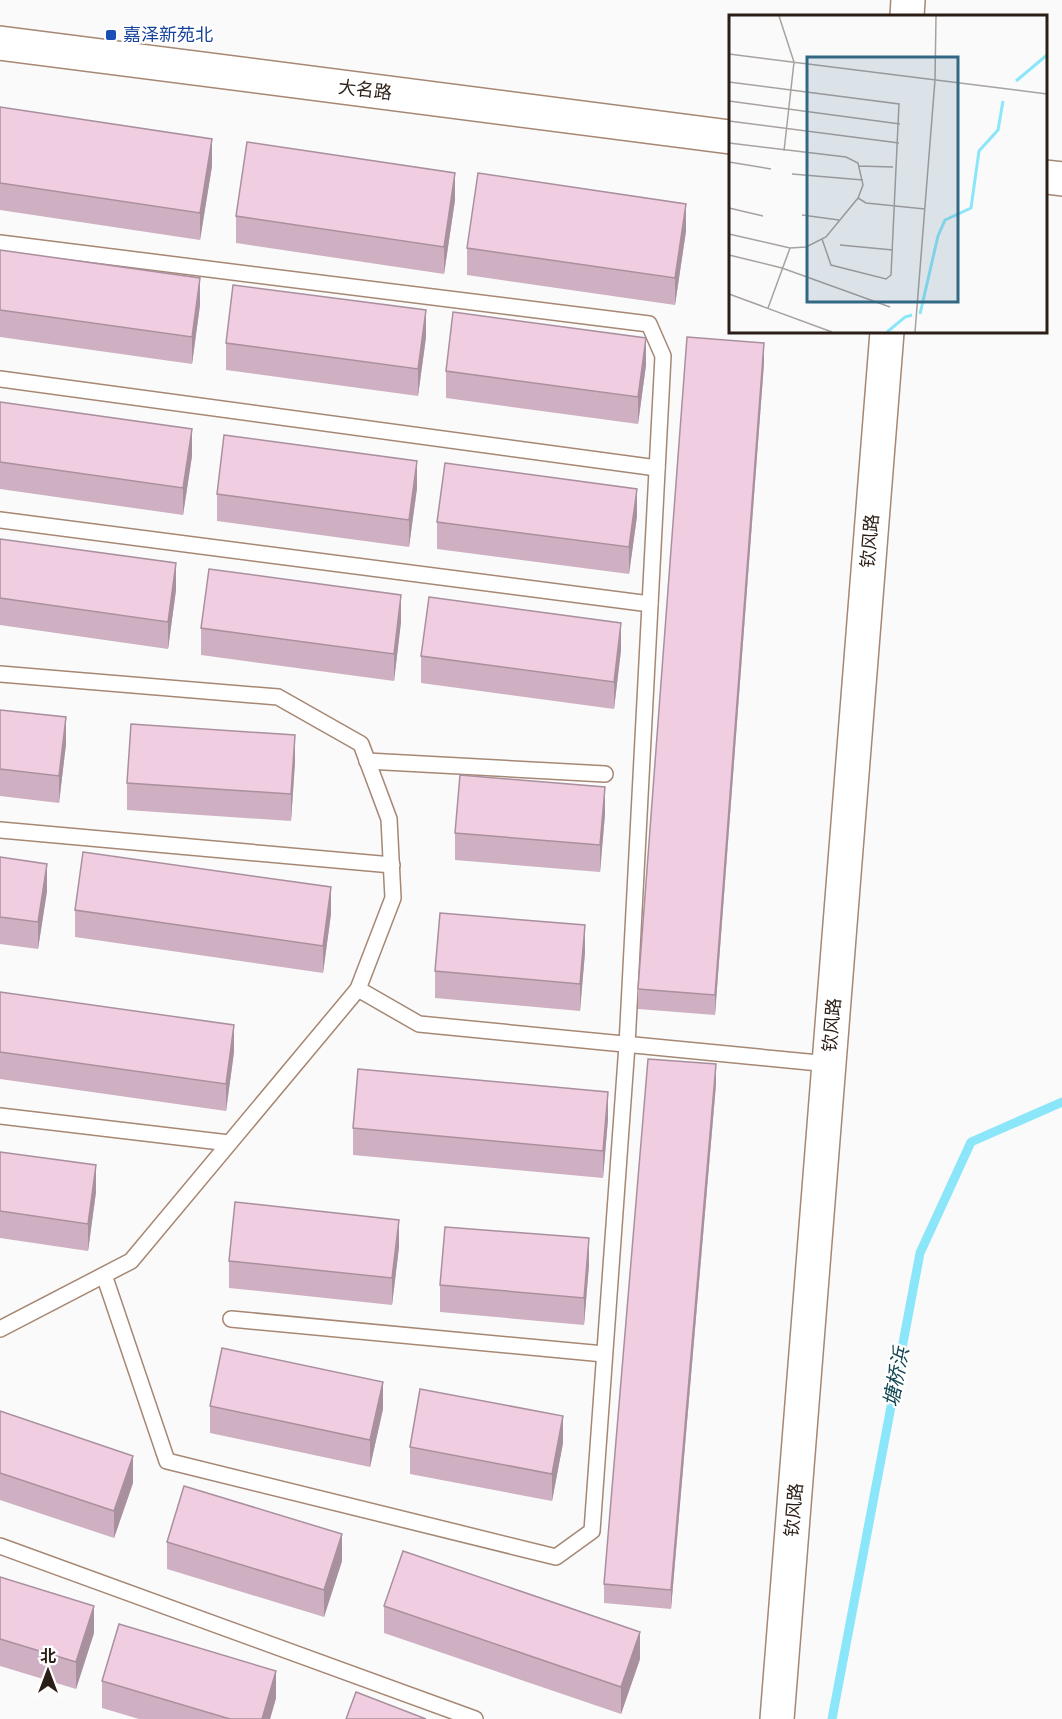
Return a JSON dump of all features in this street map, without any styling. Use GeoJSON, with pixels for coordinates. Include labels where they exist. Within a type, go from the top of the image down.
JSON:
{"type":"FeatureCollection","features":[{"type":"Feature","properties":{"kind":"street"},"geometry":{"type":"LineString","coordinates":[[907,15],[908,0]]}},
{"type":"Feature","properties":{"kind":"street","name":"大名路"},"geometry":{"type":"LineString","coordinates":[[0,43],[729,137]]}},
{"type":"Feature","properties":{"kind":"street"},"geometry":{"type":"LineString","coordinates":[[1047,177],[1062,179]]}},
{"type":"Feature","properties":{"kind":"street","name":"钦风路"},"geometry":{"type":"LineString","coordinates":[[777,1719],[887,333]]}},
{"type":"Feature","properties":{"kind":"lane"},"geometry":{"type":"LineString","coordinates":[[0,243],[649,324],[663,356],[627,1045],[592,1532],[556,1557],[167,1461],[104,1275]]}},
{"type":"Feature","properties":{"kind":"lane"},"geometry":{"type":"LineString","coordinates":[[0,379],[657,468]]}},
{"type":"Feature","properties":{"kind":"lane"},"geometry":{"type":"LineString","coordinates":[[0,520],[650,604]]}},
{"type":"Feature","properties":{"kind":"lane"},"geometry":{"type":"LineString","coordinates":[[0,674],[278,697],[362,744],[389,819],[393,898],[358,989],[131,1261],[0,1329]]}},
{"type":"Feature","properties":{"kind":"lane"},"geometry":{"type":"LineString","coordinates":[[368,761],[605,774]]}},
{"type":"Feature","properties":{"kind":"lane"},"geometry":{"type":"LineString","coordinates":[[0,830],[392,865]]}},
{"type":"Feature","properties":{"kind":"lane"},"geometry":{"type":"LineString","coordinates":[[358,989],[419,1024],[829,1064]]}},
{"type":"Feature","properties":{"kind":"lane"},"geometry":{"type":"LineString","coordinates":[[0,1116],[229,1143]]}},
{"type":"Feature","properties":{"kind":"lane"},"geometry":{"type":"LineString","coordinates":[[231,1318],[604,1354]]}},
{"type":"Feature","properties":{"kind":"lane"},"geometry":{"type":"LineString","coordinates":[[0,1546],[475,1719]]}},
{"type":"Feature","properties":{"kind":"building"},"geometry":{"type":"Polygon","coordinates":[[[0,107],[212,139],[200,213],[0,183],[0,107]]]}},
{"type":"Feature","properties":{"kind":"building"},"geometry":{"type":"Polygon","coordinates":[[[247,142],[455,173],[444,247],[236,216],[247,142]]]}},
{"type":"Feature","properties":{"kind":"building"},"geometry":{"type":"Polygon","coordinates":[[[478,173],[686,204],[675,278],[467,248],[478,173]]]}},
{"type":"Feature","properties":{"kind":"building"},"geometry":{"type":"Polygon","coordinates":[[[0,250],[200,278],[192,337],[0,310],[0,250]]]}},
{"type":"Feature","properties":{"kind":"building"},"geometry":{"type":"Polygon","coordinates":[[[233,285],[426,310],[418,369],[226,343],[233,285]]]}},
{"type":"Feature","properties":{"kind":"building"},"geometry":{"type":"Polygon","coordinates":[[[453,312],[646,338],[638,397],[446,371],[453,312]]]}},
{"type":"Feature","properties":{"kind":"building"},"geometry":{"type":"Polygon","coordinates":[[[687,337],[764,343],[715,995],[638,989],[687,337]]]}},
{"type":"Feature","properties":{"kind":"building"},"geometry":{"type":"Polygon","coordinates":[[[0,402],[192,429],[183,488],[0,462],[0,402]]]}},
{"type":"Feature","properties":{"kind":"building"},"geometry":{"type":"Polygon","coordinates":[[[224,435],[417,461],[409,520],[217,494],[224,435]]]}},
{"type":"Feature","properties":{"kind":"building"},"geometry":{"type":"Polygon","coordinates":[[[445,463],[637,489],[629,547],[437,522],[445,463]]]}},
{"type":"Feature","properties":{"kind":"building"},"geometry":{"type":"Polygon","coordinates":[[[0,539],[176,563],[168,622],[0,598],[0,539]]]}},
{"type":"Feature","properties":{"kind":"building"},"geometry":{"type":"Polygon","coordinates":[[[209,569],[401,595],[394,654],[201,628],[209,569]]]}},
{"type":"Feature","properties":{"kind":"building"},"geometry":{"type":"Polygon","coordinates":[[[429,597],[621,623],[614,682],[421,656],[429,597]]]}},
{"type":"Feature","properties":{"kind":"building"},"geometry":{"type":"Polygon","coordinates":[[[0,710],[66,717],[59,776],[0,769],[0,710]]]}},
{"type":"Feature","properties":{"kind":"building"},"geometry":{"type":"Polygon","coordinates":[[[131,724],[295,735],[291,794],[127,783],[131,724]]]}},
{"type":"Feature","properties":{"kind":"building"},"geometry":{"type":"Polygon","coordinates":[[[460,775],[605,787],[600,845],[455,833],[460,775]]]}},
{"type":"Feature","properties":{"kind":"building"},"geometry":{"type":"Polygon","coordinates":[[[83,852],[331,887],[323,946],[75,910],[83,852]]]}},
{"type":"Feature","properties":{"kind":"building"},"geometry":{"type":"Polygon","coordinates":[[[0,857],[47,864],[38,922],[0,917],[0,857]]]}},
{"type":"Feature","properties":{"kind":"building"},"geometry":{"type":"Polygon","coordinates":[[[440,913],[585,925],[580,984],[435,971],[440,913]]]}},
{"type":"Feature","properties":{"kind":"building"},"geometry":{"type":"Polygon","coordinates":[[[0,992],[234,1025],[226,1084],[0,1052],[0,992]]]}},
{"type":"Feature","properties":{"kind":"building"},"geometry":{"type":"Polygon","coordinates":[[[648,1059],[716,1064],[671,1590],[604,1584],[648,1059]]]}},
{"type":"Feature","properties":{"kind":"building"},"geometry":{"type":"Polygon","coordinates":[[[358,1069],[608,1092],[603,1151],[353,1128],[358,1069]]]}},
{"type":"Feature","properties":{"kind":"building"},"geometry":{"type":"Polygon","coordinates":[[[0,1152],[96,1165],[88,1224],[0,1211],[0,1152]]]}},
{"type":"Feature","properties":{"kind":"building"},"geometry":{"type":"Polygon","coordinates":[[[235,1202],[399,1220],[392,1278],[229,1261],[235,1202]]]}},
{"type":"Feature","properties":{"kind":"building"},"geometry":{"type":"Polygon","coordinates":[[[445,1227],[589,1238],[584,1298],[440,1285],[445,1227]]]}},
{"type":"Feature","properties":{"kind":"building"},"geometry":{"type":"Polygon","coordinates":[[[222,1348],[383,1382],[370,1440],[210,1406],[222,1348]]]}},
{"type":"Feature","properties":{"kind":"building"},"geometry":{"type":"Polygon","coordinates":[[[420,1389],[563,1416],[552,1474],[410,1447],[420,1389]]]}},
{"type":"Feature","properties":{"kind":"building"},"geometry":{"type":"Polygon","coordinates":[[[0,1411],[133,1456],[114,1511],[0,1473],[0,1411]]]}},
{"type":"Feature","properties":{"kind":"building"},"geometry":{"type":"Polygon","coordinates":[[[184,1486],[342,1534],[324,1590],[167,1542],[184,1486]]]}},
{"type":"Feature","properties":{"kind":"building"},"geometry":{"type":"Polygon","coordinates":[[[403,1551],[640,1632],[621,1687],[384,1606],[403,1551]]]}},
{"type":"Feature","properties":{"kind":"building"},"geometry":{"type":"Polygon","coordinates":[[[0,1577],[94,1606],[76,1662],[0,1639],[0,1577]]]}},
{"type":"Feature","properties":{"kind":"building"},"geometry":{"type":"Polygon","coordinates":[[[119,1624],[276,1671],[262,1719],[230,1719],[102,1681],[119,1624]]]}},
{"type":"Feature","properties":{"kind":"building"},"geometry":{"type":"Polygon","coordinates":[[[356,1692],[426,1719],[346,1719],[356,1692]]]}},
{"type":"Feature","properties":{"kind":"waterway","name":"塘桥浜"},"geometry":{"type":"LineString","coordinates":[[832,1719],[920,1253],[971,1142],[1062,1102]]}},
{"type":"Feature","properties":{"kind":"place","name":"嘉泽新苑北"},"geometry":{"type":"Point","coordinates":[111,35]}}]}
